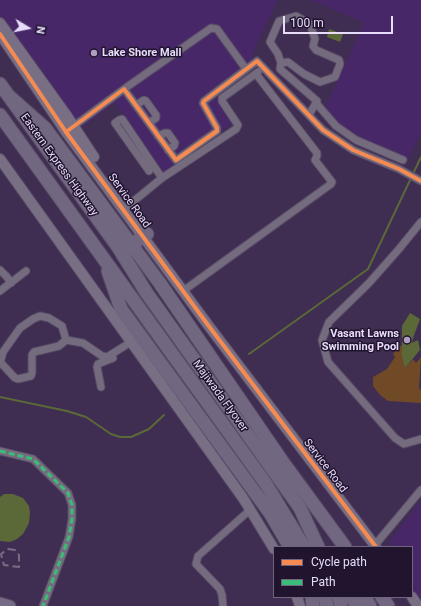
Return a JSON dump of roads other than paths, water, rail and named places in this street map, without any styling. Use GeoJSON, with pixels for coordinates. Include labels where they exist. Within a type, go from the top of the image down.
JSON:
{"type":"FeatureCollection","features":[{"type":"Feature","properties":{"kind":"highway","name":"Eastern Express Highway"},"geometry":{"type":"LineString","coordinates":[[0,84],[126,244]]}},
{"type":"Feature","properties":{"kind":"highway","name":"Eastern Express Highway"},"geometry":{"type":"LineString","coordinates":[[0,115],[104,258]]}},
{"type":"Feature","properties":{"kind":"highway"},"geometry":{"type":"LineString","coordinates":[[143,232],[126,244],[159,282],[282,460],[344,546]]}},
{"type":"Feature","properties":{"kind":"highway","name":"Majiwada Flyover"},"geometry":{"type":"LineString","coordinates":[[126,244],[146,292],[300,508],[318,546]]}},
{"type":"Feature","properties":{"kind":"highway"},"geometry":{"type":"LineString","coordinates":[[104,258],[121,309],[270,513],[289,546]]}},
{"type":"Feature","properties":{"kind":"highway","name":"Majiwada Flyover"},"geometry":{"type":"LineString","coordinates":[[104,258],[266,484],[303,546]]}},
{"type":"Feature","properties":{"kind":"highway"},"geometry":{"type":"LineString","coordinates":[[300,508],[326,546]]}},
{"type":"Feature","properties":{"kind":"main road"},"geometry":{"type":"LineString","coordinates":[[0,603],[10,606]]}},
{"type":"Feature","properties":{"kind":"street"},"geometry":{"type":"LineString","coordinates":[[281,63],[288,62],[304,74],[320,82],[335,77],[340,64],[338,60],[316,50],[313,46],[315,39],[310,24],[296,16],[279,21],[270,42],[278,54],[281,63],[280,69],[317,100],[336,126],[356,140],[403,160]]}},
{"type":"Feature","properties":{"kind":"street","name":"Service Road"},"geometry":{"type":"LineString","coordinates":[[0,23],[67,116],[69,129]]}},
{"type":"Feature","properties":{"kind":"street"},"geometry":{"type":"LineString","coordinates":[[69,129],[211,28],[218,29],[246,69]]}},
{"type":"Feature","properties":{"kind":"street","name":"Service Road"},"geometry":{"type":"LineString","coordinates":[[0,34],[185,290],[246,366],[247,375],[305,454],[376,546]]}},
{"type":"Feature","properties":{"kind":"street"},"geometry":{"type":"LineString","coordinates":[[124,89],[176,160],[217,131],[217,128],[203,104],[204,101],[257,62],[324,130],[353,150],[406,172],[421,181]]}},
{"type":"Feature","properties":{"kind":"street"},"geometry":{"type":"LineString","coordinates":[[126,208],[162,178],[236,129],[238,125],[222,101],[222,98],[263,68]]}},
{"type":"Feature","properties":{"kind":"street"},"geometry":{"type":"LineString","coordinates":[[185,290],[332,182],[315,160],[318,156],[317,153],[256,74]]}},
{"type":"Feature","properties":{"kind":"street"},"geometry":{"type":"LineString","coordinates":[[136,105],[146,100],[156,115],[156,118],[149,123]]}},
{"type":"Feature","properties":{"kind":"street"},"geometry":{"type":"LineString","coordinates":[[309,115],[317,100]]}},
{"type":"Feature","properties":{"kind":"street"},"geometry":{"type":"LineString","coordinates":[[149,171],[116,123],[119,120],[122,119],[162,178]]}},
{"type":"Feature","properties":{"kind":"street"},"geometry":{"type":"LineString","coordinates":[[0,159],[250,510],[273,548]]}},
{"type":"Feature","properties":{"kind":"street"},"geometry":{"type":"LineString","coordinates":[[421,222],[394,255],[329,322],[322,340],[328,362],[395,438],[404,444],[421,439]]}},
{"type":"Feature","properties":{"kind":"street"},"geometry":{"type":"LineString","coordinates":[[0,270],[11,283]]}},
{"type":"Feature","properties":{"kind":"street"},"geometry":{"type":"LineString","coordinates":[[0,291],[26,271]]}},
{"type":"Feature","properties":{"kind":"street"},"geometry":{"type":"LineString","coordinates":[[40,316],[49,318],[62,326],[66,340],[59,346],[34,352],[32,355],[31,376],[18,379],[15,378],[0,363],[3,352],[20,328],[40,316]]}},
{"type":"Feature","properties":{"kind":"street"},"geometry":{"type":"LineString","coordinates":[[66,340],[83,343],[102,356],[107,357],[133,344]]}},
{"type":"Feature","properties":{"kind":"street"},"geometry":{"type":"LineString","coordinates":[[102,387],[97,367],[98,364],[119,355],[133,344]]}},
{"type":"Feature","properties":{"kind":"street"},"geometry":{"type":"LineString","coordinates":[[0,452],[33,459],[68,493],[72,505],[72,519],[69,537],[43,606]]}},
{"type":"Feature","properties":{"kind":"street"},"geometry":{"type":"LineString","coordinates":[[376,546],[421,490]]}},
{"type":"Feature","properties":{"kind":"street"},"geometry":{"type":"LineString","coordinates":[[223,606],[220,589],[196,564],[198,556],[250,510]]}},
{"type":"Feature","properties":{"kind":"waterway"},"geometry":{"type":"LineString","coordinates":[[249,354],[368,269],[421,157]]}},
{"type":"Feature","properties":{"kind":"waterway"},"geometry":{"type":"LineString","coordinates":[[0,397],[67,411],[86,417],[111,434],[120,437],[131,437],[149,429],[164,415]]}},
{"type":"Feature","properties":{"kind":"railway"},"geometry":{"type":"LineString","coordinates":[[8,549],[15,550],[19,555],[19,567],[4,565],[1,554],[8,549]]}},
{"type":"Feature","properties":{"kind":"place","name":"Lake Shore Mall"},"geometry":{"type":"Point","coordinates":[94,53]}},
{"type":"Feature","properties":{"kind":"place","name":"Vasant Lawns Swimming Pool"},"geometry":{"type":"Point","coordinates":[407,340]}}]}
